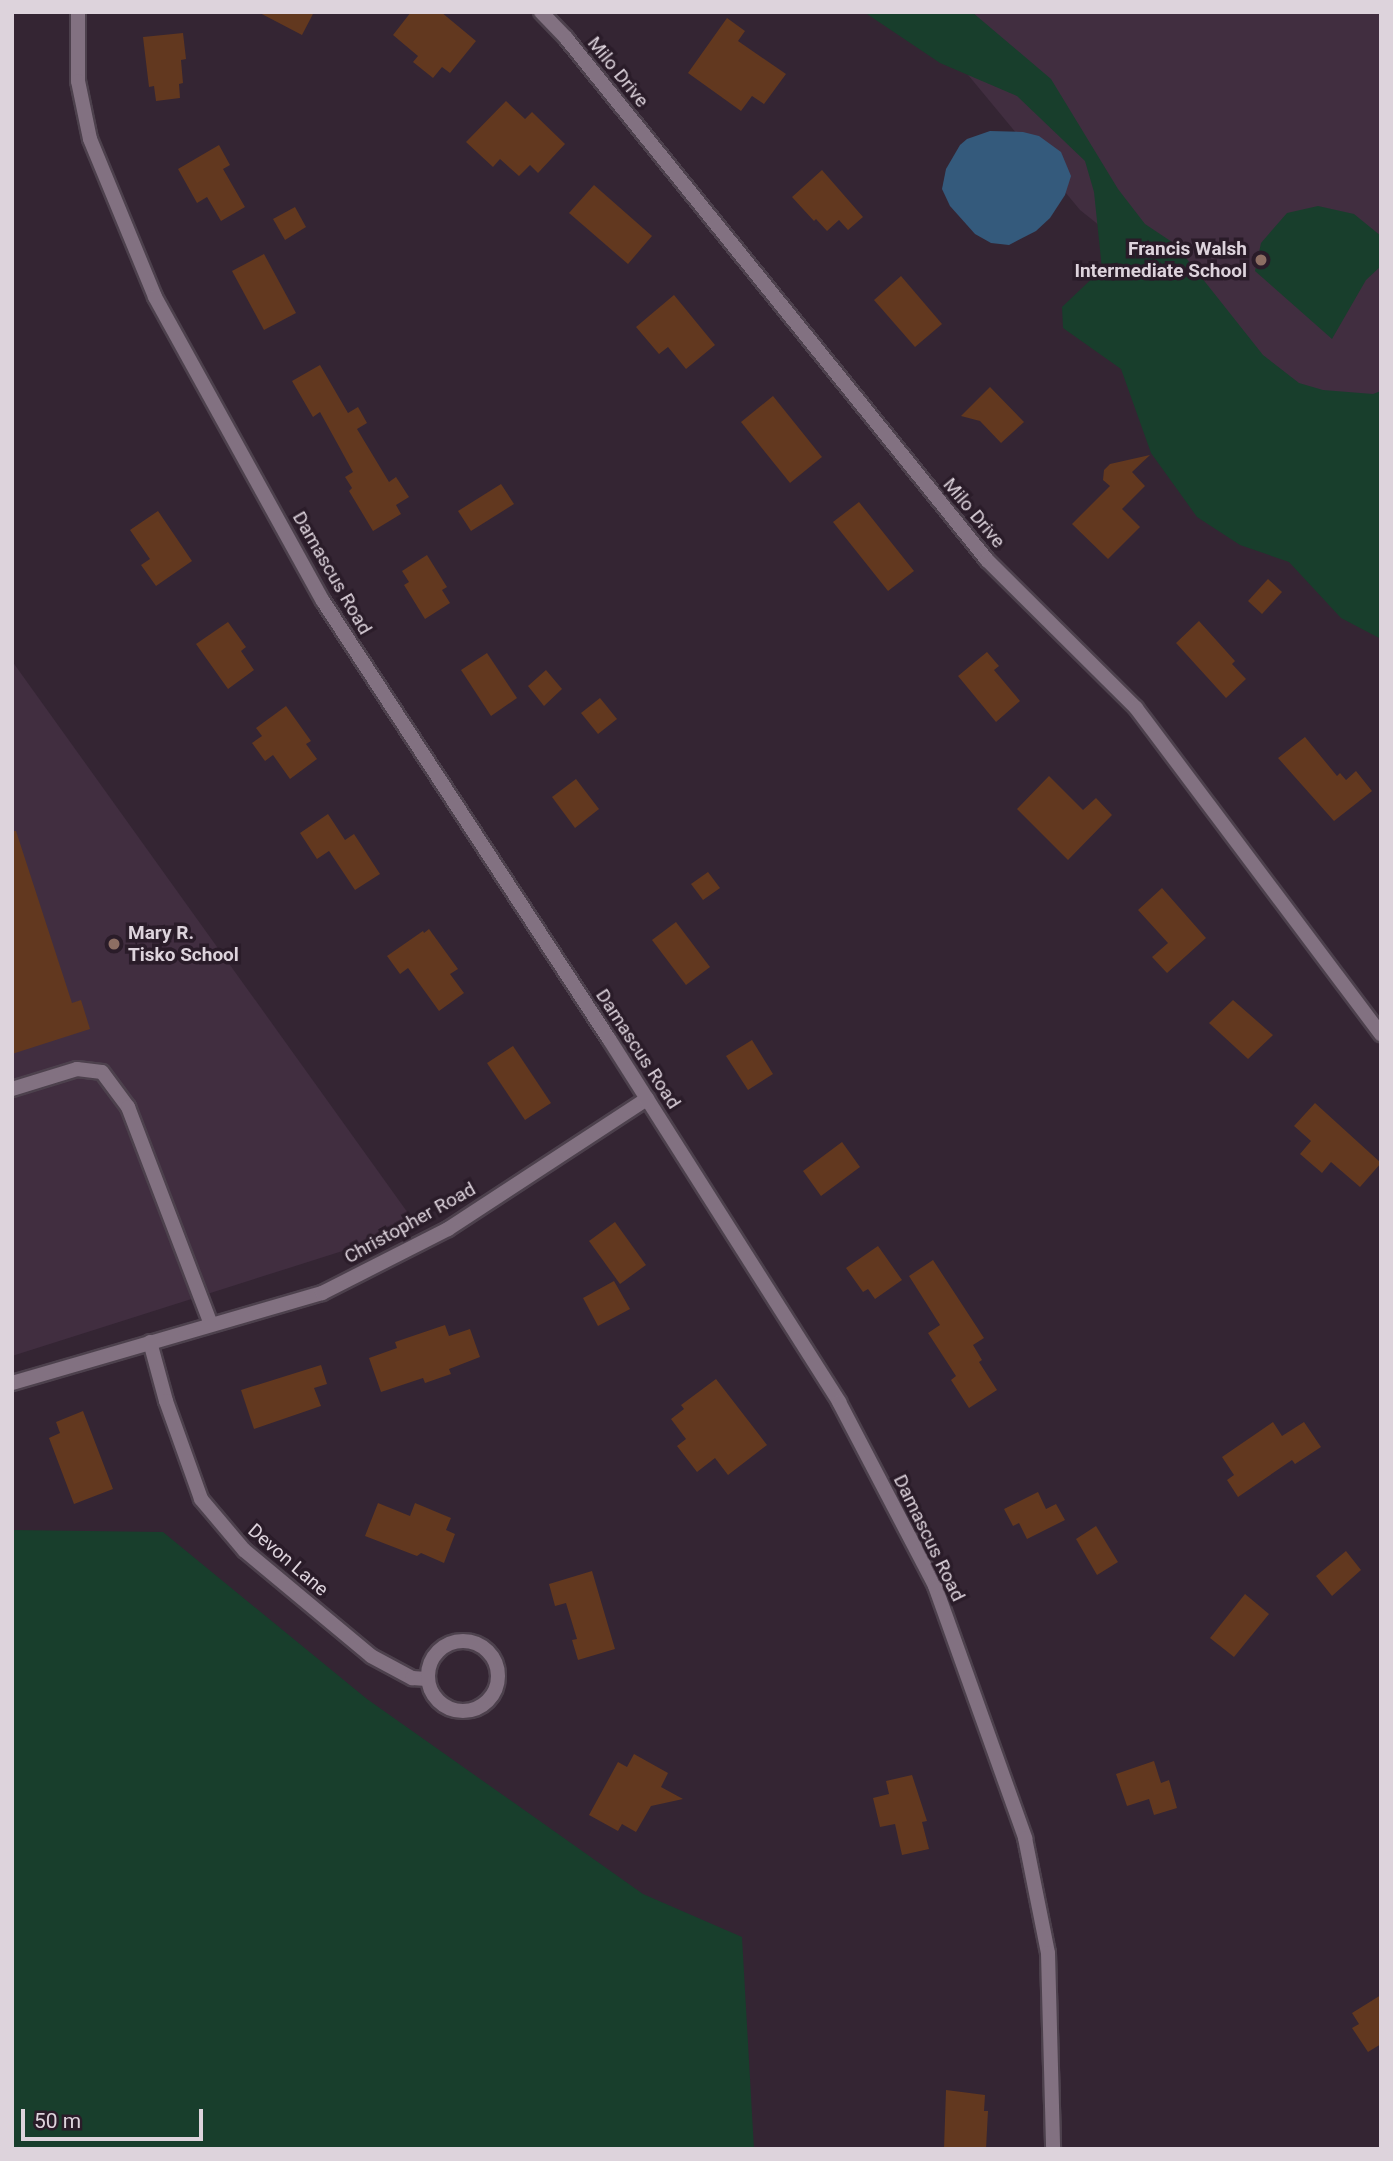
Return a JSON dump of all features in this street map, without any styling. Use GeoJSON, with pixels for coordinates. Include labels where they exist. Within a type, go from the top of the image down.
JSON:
{"type":"FeatureCollection","features":[{"type":"Feature","properties":{"kind":"street","name":"Damascus Road"},"geometry":{"type":"LineString","coordinates":[[78,12],[78,81],[90,139],[155,297],[323,601],[647,1099],[839,1402],[935,1586],[1026,1838],[1048,1953],[1053,2149]]}},
{"type":"Feature","properties":{"kind":"street","name":"Milo Drive"},"geometry":{"type":"LineString","coordinates":[[541,12],[566,38],[987,560],[1136,708],[1381,1034]]}},
{"type":"Feature","properties":{"kind":"street"},"geometry":{"type":"LineString","coordinates":[[12,1089],[76,1069],[102,1072],[128,1107],[211,1324]]}},
{"type":"Feature","properties":{"kind":"street","name":"Christopher Road"},"geometry":{"type":"LineString","coordinates":[[12,1383],[322,1293],[448,1229],[647,1099]]}},
{"type":"Feature","properties":{"kind":"street","name":"Devon Lane"},"geometry":{"type":"LineString","coordinates":[[150,1342],[166,1401],[201,1499],[244,1550],[371,1656],[412,1678],[428,1679]]}},
{"type":"Feature","properties":{"kind":"street"},"geometry":{"type":"LineString","coordinates":[[460,1640],[474,1642],[486,1648],[495,1659],[498,1673],[497,1687],[490,1699],[466,1712],[452,1710],[440,1703],[431,1692],[428,1679],[429,1665],[436,1653],[446,1644],[460,1640]]}},
{"type":"Feature","properties":{"kind":"shaded area","name":"Francis Walsh Intermediate School"},"geometry":{"type":"Polygon","coordinates":[[[916,12],[1381,12],[1381,450],[1080,210],[916,12]]]}},
{"type":"Feature","properties":{"kind":"shaded area","name":"Mary R. Tisko School"},"geometry":{"type":"Polygon","coordinates":[[[12,661],[418,1227],[12,1356],[12,661]]]}},
{"type":"Feature","properties":{"kind":"green space"},"geometry":{"type":"Polygon","coordinates":[[[864,12],[972,12],[1051,79],[1118,189],[1145,224],[1175,244],[1263,355],[1299,383],[1323,390],[1373,394],[1381,391],[1381,639],[1341,618],[1289,562],[1240,545],[1197,517],[1151,453],[1121,369],[1063,328],[1062,307],[1102,269],[1094,192],[1085,161],[1017,96],[940,63],[864,12]]]}},
{"type":"Feature","properties":{"kind":"green space"},"geometry":{"type":"Polygon","coordinates":[[[1318,206],[1354,214],[1381,236],[1381,266],[1366,280],[1332,339],[1255,271],[1261,243],[1287,213],[1318,206]]]}},
{"type":"Feature","properties":{"kind":"green space"},"geometry":{"type":"Polygon","coordinates":[[[12,1530],[163,1532],[367,1699],[643,1894],[742,1937],[754,2149],[12,2149],[12,1530]]]}},
{"type":"Feature","properties":{"kind":"water"},"geometry":{"type":"Polygon","coordinates":[[[990,131],[1023,132],[1039,136],[1061,152],[1071,176],[1065,195],[1050,218],[1036,231],[1009,245],[991,243],[975,234],[950,206],[942,189],[946,169],[960,145],[967,139],[990,131]]]}},
{"type":"Feature","properties":{"kind":"building"},"geometry":{"type":"Polygon","coordinates":[[[258,12],[314,12],[302,35],[258,12]]]}},
{"type":"Feature","properties":{"kind":"building"},"geometry":{"type":"Polygon","coordinates":[[[411,12],[441,12],[476,41],[450,73],[442,67],[433,78],[413,62],[418,56],[393,35],[411,12]]]}},
{"type":"Feature","properties":{"kind":"building"},"geometry":{"type":"Polygon","coordinates":[[[727,18],[745,31],[738,41],[786,74],[764,104],[752,96],[741,111],[688,73],[727,18]]]}},
{"type":"Feature","properties":{"kind":"building"},"geometry":{"type":"Polygon","coordinates":[[[183,33],[186,59],[181,60],[183,83],[179,84],[180,98],[156,101],[154,86],[149,87],[143,37],[183,33]]]}},
{"type":"Feature","properties":{"kind":"building"},"geometry":{"type":"Polygon","coordinates":[[[506,101],[525,119],[532,112],[565,144],[538,173],[530,165],[519,176],[500,159],[493,167],[466,142],[506,101]]]}},
{"type":"Feature","properties":{"kind":"building"},"geometry":{"type":"Polygon","coordinates":[[[219,145],[230,165],[223,169],[245,207],[221,221],[207,197],[197,203],[178,169],[219,145]]]}},
{"type":"Feature","properties":{"kind":"building"},"geometry":{"type":"Polygon","coordinates":[[[822,170],[863,217],[848,230],[839,220],[827,231],[792,197],[822,170]]]}},
{"type":"Feature","properties":{"kind":"building"},"geometry":{"type":"Polygon","coordinates":[[[594,185],[652,236],[628,264],[569,213],[594,185]]]}},
{"type":"Feature","properties":{"kind":"building"},"geometry":{"type":"Polygon","coordinates":[[[295,207],[306,227],[285,240],[273,219],[295,207]]]}},
{"type":"Feature","properties":{"kind":"building"},"geometry":{"type":"Polygon","coordinates":[[[264,254],[296,313],[264,330],[232,271],[264,254]]]}},
{"type":"Feature","properties":{"kind":"building"},"geometry":{"type":"Polygon","coordinates":[[[901,276],[942,324],[915,347],[874,300],[901,276]]]}},
{"type":"Feature","properties":{"kind":"building"},"geometry":{"type":"Polygon","coordinates":[[[674,295],[715,345],[686,369],[668,347],[659,354],[636,327],[674,295]]]}},
{"type":"Feature","properties":{"kind":"building"},"geometry":{"type":"Polygon","coordinates":[[[320,365],[348,413],[358,407],[367,423],[357,429],[389,482],[396,477],[409,497],[396,505],[401,514],[373,531],[349,491],[352,488],[345,477],[353,472],[320,412],[313,417],[292,381],[320,365]]]}},
{"type":"Feature","properties":{"kind":"building"},"geometry":{"type":"Polygon","coordinates":[[[990,387],[1024,422],[1001,443],[980,421],[961,416],[990,387]]]}},
{"type":"Feature","properties":{"kind":"building"},"geometry":{"type":"Polygon","coordinates":[[[773,396],[822,457],[790,483],[741,422],[773,396]]]}},
{"type":"Feature","properties":{"kind":"building"},"geometry":{"type":"Polygon","coordinates":[[[1150,455],[1132,472],[1145,486],[1122,509],[1140,527],[1108,559],[1072,524],[1110,486],[1103,480],[1104,470],[1110,464],[1150,455]]]}},
{"type":"Feature","properties":{"kind":"building"},"geometry":{"type":"Polygon","coordinates":[[[501,484],[514,504],[471,531],[458,511],[501,484]]]}},
{"type":"Feature","properties":{"kind":"building"},"geometry":{"type":"Polygon","coordinates":[[[859,502],[914,571],[888,591],[833,522],[859,502]]]}},
{"type":"Feature","properties":{"kind":"building"},"geometry":{"type":"Polygon","coordinates":[[[158,511],[192,561],[156,586],[141,565],[150,559],[130,530],[158,511]]]}},
{"type":"Feature","properties":{"kind":"building"},"geometry":{"type":"Polygon","coordinates":[[[427,555],[447,587],[442,590],[450,603],[425,619],[404,585],[409,582],[402,571],[427,555]]]}},
{"type":"Feature","properties":{"kind":"building"},"geometry":{"type":"Polygon","coordinates":[[[1268,579],[1282,592],[1262,614],[1248,601],[1268,579]]]}},
{"type":"Feature","properties":{"kind":"building"},"geometry":{"type":"Polygon","coordinates":[[[1199,621],[1235,661],[1232,664],[1246,679],[1226,698],[1176,643],[1199,621]]]}},
{"type":"Feature","properties":{"kind":"building"},"geometry":{"type":"Polygon","coordinates":[[[228,622],[246,647],[241,651],[254,670],[228,689],[196,644],[228,622]]]}},
{"type":"Feature","properties":{"kind":"building"},"geometry":{"type":"Polygon","coordinates":[[[987,652],[999,666],[994,670],[1020,701],[996,722],[958,676],[987,652]]]}},
{"type":"Feature","properties":{"kind":"building"},"geometry":{"type":"Polygon","coordinates":[[[487,653],[517,698],[491,716],[461,670],[487,653]]]}},
{"type":"Feature","properties":{"kind":"building"},"geometry":{"type":"Polygon","coordinates":[[[546,670],[562,689],[544,706],[528,686],[546,670]]]}},
{"type":"Feature","properties":{"kind":"building"},"geometry":{"type":"Polygon","coordinates":[[[600,698],[617,719],[598,734],[581,713],[600,698]]]}},
{"type":"Feature","properties":{"kind":"building"},"geometry":{"type":"Polygon","coordinates":[[[286,706],[311,741],[306,744],[317,759],[290,779],[273,755],[265,761],[252,743],[262,736],[256,728],[286,706]]]}},
{"type":"Feature","properties":{"kind":"building"},"geometry":{"type":"Polygon","coordinates":[[[1305,737],[1337,776],[1340,773],[1346,780],[1356,771],[1372,791],[1334,821],[1278,758],[1305,737]]]}},
{"type":"Feature","properties":{"kind":"building"},"geometry":{"type":"Polygon","coordinates":[[[1049,776],[1083,810],[1096,798],[1112,815],[1068,860],[1017,809],[1049,776]]]}},
{"type":"Feature","properties":{"kind":"building"},"geometry":{"type":"Polygon","coordinates":[[[576,779],[599,809],[575,828],[552,797],[576,779]]]}},
{"type":"Feature","properties":{"kind":"building"},"geometry":{"type":"Polygon","coordinates":[[[328,814],[345,840],[354,834],[380,874],[355,890],[329,851],[317,859],[300,833],[328,814]]]}},
{"type":"Feature","properties":{"kind":"building"},"geometry":{"type":"Polygon","coordinates":[[[12,831],[16,831],[72,1003],[81,1000],[90,1029],[12,1054],[12,831]]]}},
{"type":"Feature","properties":{"kind":"building"},"geometry":{"type":"Polygon","coordinates":[[[708,872],[720,888],[703,900],[691,884],[708,872]]]}},
{"type":"Feature","properties":{"kind":"building"},"geometry":{"type":"Polygon","coordinates":[[[1162,888],[1206,938],[1167,973],[1152,957],[1168,943],[1138,910],[1162,888]]]}},
{"type":"Feature","properties":{"kind":"building"},"geometry":{"type":"Polygon","coordinates":[[[676,922],[710,967],[686,985],[652,940],[676,922]]]}},
{"type":"Feature","properties":{"kind":"building"},"geometry":{"type":"Polygon","coordinates":[[[429,929],[458,969],[450,974],[464,993],[439,1011],[408,968],[400,974],[387,956],[429,929]]]}},
{"type":"Feature","properties":{"kind":"building"},"geometry":{"type":"Polygon","coordinates":[[[1233,1000],[1273,1035],[1248,1059],[1209,1023],[1233,1000]]]}},
{"type":"Feature","properties":{"kind":"building"},"geometry":{"type":"Polygon","coordinates":[[[752,1040],[773,1074],[748,1090],[726,1056],[752,1040]]]}},
{"type":"Feature","properties":{"kind":"building"},"geometry":{"type":"Polygon","coordinates":[[[513,1046],[551,1103],[525,1120],[487,1063],[513,1046]]]}},
{"type":"Feature","properties":{"kind":"building"},"geometry":{"type":"Polygon","coordinates":[[[1315,1103],[1381,1163],[1360,1187],[1331,1162],[1322,1173],[1300,1154],[1311,1141],[1294,1126],[1315,1103]]]}},
{"type":"Feature","properties":{"kind":"building"},"geometry":{"type":"Polygon","coordinates":[[[842,1142],[860,1167],[821,1196],[803,1171],[842,1142]]]}},
{"type":"Feature","properties":{"kind":"building"},"geometry":{"type":"Polygon","coordinates":[[[615,1222],[646,1265],[620,1284],[589,1241],[615,1222]]]}},
{"type":"Feature","properties":{"kind":"building"},"geometry":{"type":"Polygon","coordinates":[[[878,1246],[902,1280],[875,1299],[868,1289],[863,1292],[846,1268],[878,1246]]]}},
{"type":"Feature","properties":{"kind":"building"},"geometry":{"type":"Polygon","coordinates":[[[933,1260],[984,1338],[973,1345],[982,1360],[979,1362],[997,1390],[969,1408],[951,1380],[956,1376],[928,1333],[940,1325],[909,1276],[933,1260]]]}},
{"type":"Feature","properties":{"kind":"building"},"geometry":{"type":"Polygon","coordinates":[[[614,1281],[630,1309],[598,1326],[583,1298],[614,1281]]]}},
{"type":"Feature","properties":{"kind":"building"},"geometry":{"type":"Polygon","coordinates":[[[445,1325],[449,1336],[470,1329],[480,1357],[449,1369],[451,1374],[425,1383],[423,1378],[381,1392],[369,1358],[397,1348],[395,1342],[445,1325]]]}},
{"type":"Feature","properties":{"kind":"building"},"geometry":{"type":"Polygon","coordinates":[[[321,1365],[327,1384],[314,1388],[321,1406],[254,1429],[241,1390],[321,1365]]]}},
{"type":"Feature","properties":{"kind":"building"},"geometry":{"type":"Polygon","coordinates":[[[716,1379],[767,1445],[728,1475],[715,1458],[697,1472],[677,1446],[686,1439],[671,1419],[684,1409],[681,1405],[716,1379]]]}},
{"type":"Feature","properties":{"kind":"building"},"geometry":{"type":"Polygon","coordinates":[[[83,1411],[113,1489],[74,1504],[49,1438],[60,1433],[56,1422],[83,1411]]]}},
{"type":"Feature","properties":{"kind":"building"},"geometry":{"type":"Polygon","coordinates":[[[1273,1422],[1282,1436],[1304,1422],[1321,1447],[1295,1464],[1292,1460],[1238,1497],[1227,1480],[1234,1475],[1222,1457],[1273,1422]]]}},
{"type":"Feature","properties":{"kind":"building"},"geometry":{"type":"Polygon","coordinates":[[[1038,1492],[1046,1509],[1056,1504],[1065,1520],[1027,1539],[1019,1523],[1013,1526],[1004,1509],[1038,1492]]]}},
{"type":"Feature","properties":{"kind":"building"},"geometry":{"type":"Polygon","coordinates":[[[378,1503],[410,1516],[415,1503],[451,1518],[446,1530],[455,1534],[444,1563],[421,1553],[417,1556],[365,1536],[378,1503]]]}},
{"type":"Feature","properties":{"kind":"building"},"geometry":{"type":"Polygon","coordinates":[[[1096,1526],[1118,1562],[1097,1575],[1076,1539],[1096,1526]]]}},
{"type":"Feature","properties":{"kind":"building"},"geometry":{"type":"Polygon","coordinates":[[[1346,1551],[1361,1570],[1332,1596],[1316,1576],[1346,1551]]]}},
{"type":"Feature","properties":{"kind":"building"},"geometry":{"type":"Polygon","coordinates":[[[592,1571],[615,1649],[578,1660],[572,1640],[577,1639],[566,1603],[555,1606],[549,1584],[592,1571]]]}},
{"type":"Feature","properties":{"kind":"building"},"geometry":{"type":"Polygon","coordinates":[[[1245,1594],[1269,1614],[1234,1657],[1210,1638],[1245,1594]]]}},
{"type":"Feature","properties":{"kind":"building"},"geometry":{"type":"Polygon","coordinates":[[[634,1754],[668,1773],[661,1787],[683,1799],[651,1806],[636,1832],[622,1824],[618,1831],[589,1815],[618,1762],[627,1767],[634,1754]]]}},
{"type":"Feature","properties":{"kind":"building"},"geometry":{"type":"Polygon","coordinates":[[[1154,1761],[1161,1783],[1169,1780],[1177,1808],[1154,1815],[1149,1799],[1127,1806],[1116,1774],[1154,1761]]]}},
{"type":"Feature","properties":{"kind":"building"},"geometry":{"type":"Polygon","coordinates":[[[912,1775],[927,1821],[922,1822],[929,1849],[902,1855],[895,1824],[880,1827],[873,1798],[889,1794],[886,1781],[912,1775]]]}},
{"type":"Feature","properties":{"kind":"building"},"geometry":{"type":"Polygon","coordinates":[[[1381,1995],[1381,2044],[1368,2052],[1352,2028],[1359,2024],[1352,2013],[1381,1995]]]}},
{"type":"Feature","properties":{"kind":"building"},"geometry":{"type":"Polygon","coordinates":[[[946,2090],[985,2095],[984,2111],[988,2111],[986,2149],[944,2149],[946,2090]]]}},
{"type":"Feature","properties":{"kind":"place","name":"Francis Walsh Intermediate School"},"geometry":{"type":"Point","coordinates":[1261,260]}},
{"type":"Feature","properties":{"kind":"place","name":"Mary R. Tisko School"},"geometry":{"type":"Point","coordinates":[114,944]}}]}
